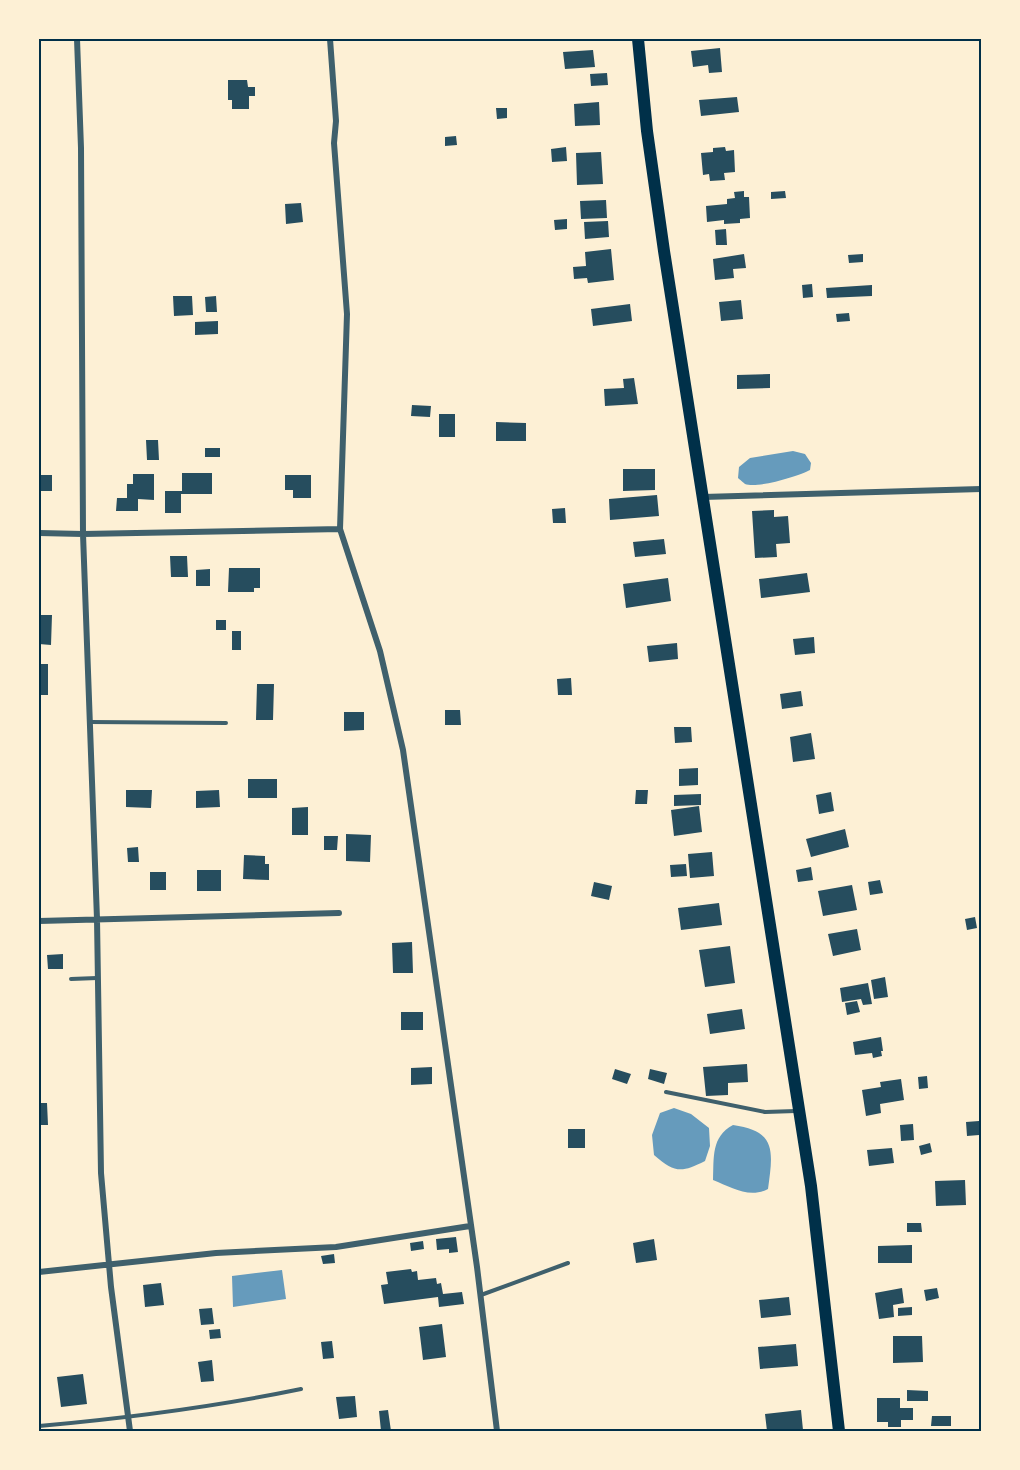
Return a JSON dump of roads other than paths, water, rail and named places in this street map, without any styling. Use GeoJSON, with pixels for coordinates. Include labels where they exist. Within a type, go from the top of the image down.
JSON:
{"type":"FeatureCollection","features":[{"type":"Feature","properties":{"kind":"main road"},"geometry":{"type":"LineString","coordinates":[[638,39],[647,131],[814,1207],[839,1431]]}},
{"type":"Feature","properties":{"kind":"street"},"geometry":{"type":"LineString","coordinates":[[76,39],[81,148],[83,534],[97,919],[101,1173],[109,1264],[130,1431]]}},
{"type":"Feature","properties":{"kind":"street"},"geometry":{"type":"LineString","coordinates":[[330,39],[336,121],[334,143],[347,314],[340,529],[380,651],[403,750],[471,1226],[497,1431]]}},
{"type":"Feature","properties":{"kind":"street"},"geometry":{"type":"LineString","coordinates":[[703,497],[981,489]]}},
{"type":"Feature","properties":{"kind":"street"},"geometry":{"type":"LineString","coordinates":[[39,533],[340,529]]}},
{"type":"Feature","properties":{"kind":"street"},"geometry":{"type":"LineString","coordinates":[[39,921],[339,913]]}},
{"type":"Feature","properties":{"kind":"street"},"geometry":{"type":"LineString","coordinates":[[39,1272],[216,1253],[336,1246],[471,1226]]}},
{"type":"Feature","properties":{"kind":"lane"},"geometry":{"type":"LineString","coordinates":[[90,722],[226,723]]}},
{"type":"Feature","properties":{"kind":"lane"},"geometry":{"type":"LineString","coordinates":[[71,979],[98,978]]}},
{"type":"Feature","properties":{"kind":"lane"},"geometry":{"type":"LineString","coordinates":[[666,1092],[765,1112],[800,1111]]}},
{"type":"Feature","properties":{"kind":"lane"},"geometry":{"type":"LineString","coordinates":[[480,1296],[567,1263]]}},
{"type":"Feature","properties":{"kind":"lane"},"geometry":{"type":"LineString","coordinates":[[39,1426],[128,1418],[241,1402],[301,1389]]}},
{"type":"Feature","properties":{"kind":"water"},"geometry":{"type":"Polygon","coordinates":[[[793,451],[805,454],[811,463],[810,470],[759,485],[745,484],[738,478],[739,467],[750,458],[793,451]]]}},
{"type":"Feature","properties":{"kind":"water"},"geometry":{"type":"Polygon","coordinates":[[[674,1108],[691,1114],[709,1128],[710,1146],[705,1161],[690,1168],[673,1168],[654,1155],[652,1135],[660,1113],[674,1108]]]}},
{"type":"Feature","properties":{"kind":"water"},"geometry":{"type":"Polygon","coordinates":[[[733,1125],[758,1132],[769,1145],[771,1164],[768,1189],[754,1193],[747,1192],[733,1189],[713,1180],[717,1142],[721,1135],[733,1125]]]}},
{"type":"Feature","properties":{"kind":"water"},"geometry":{"type":"Polygon","coordinates":[[[282,1270],[286,1299],[233,1307],[232,1276],[282,1270]]]}}]}
